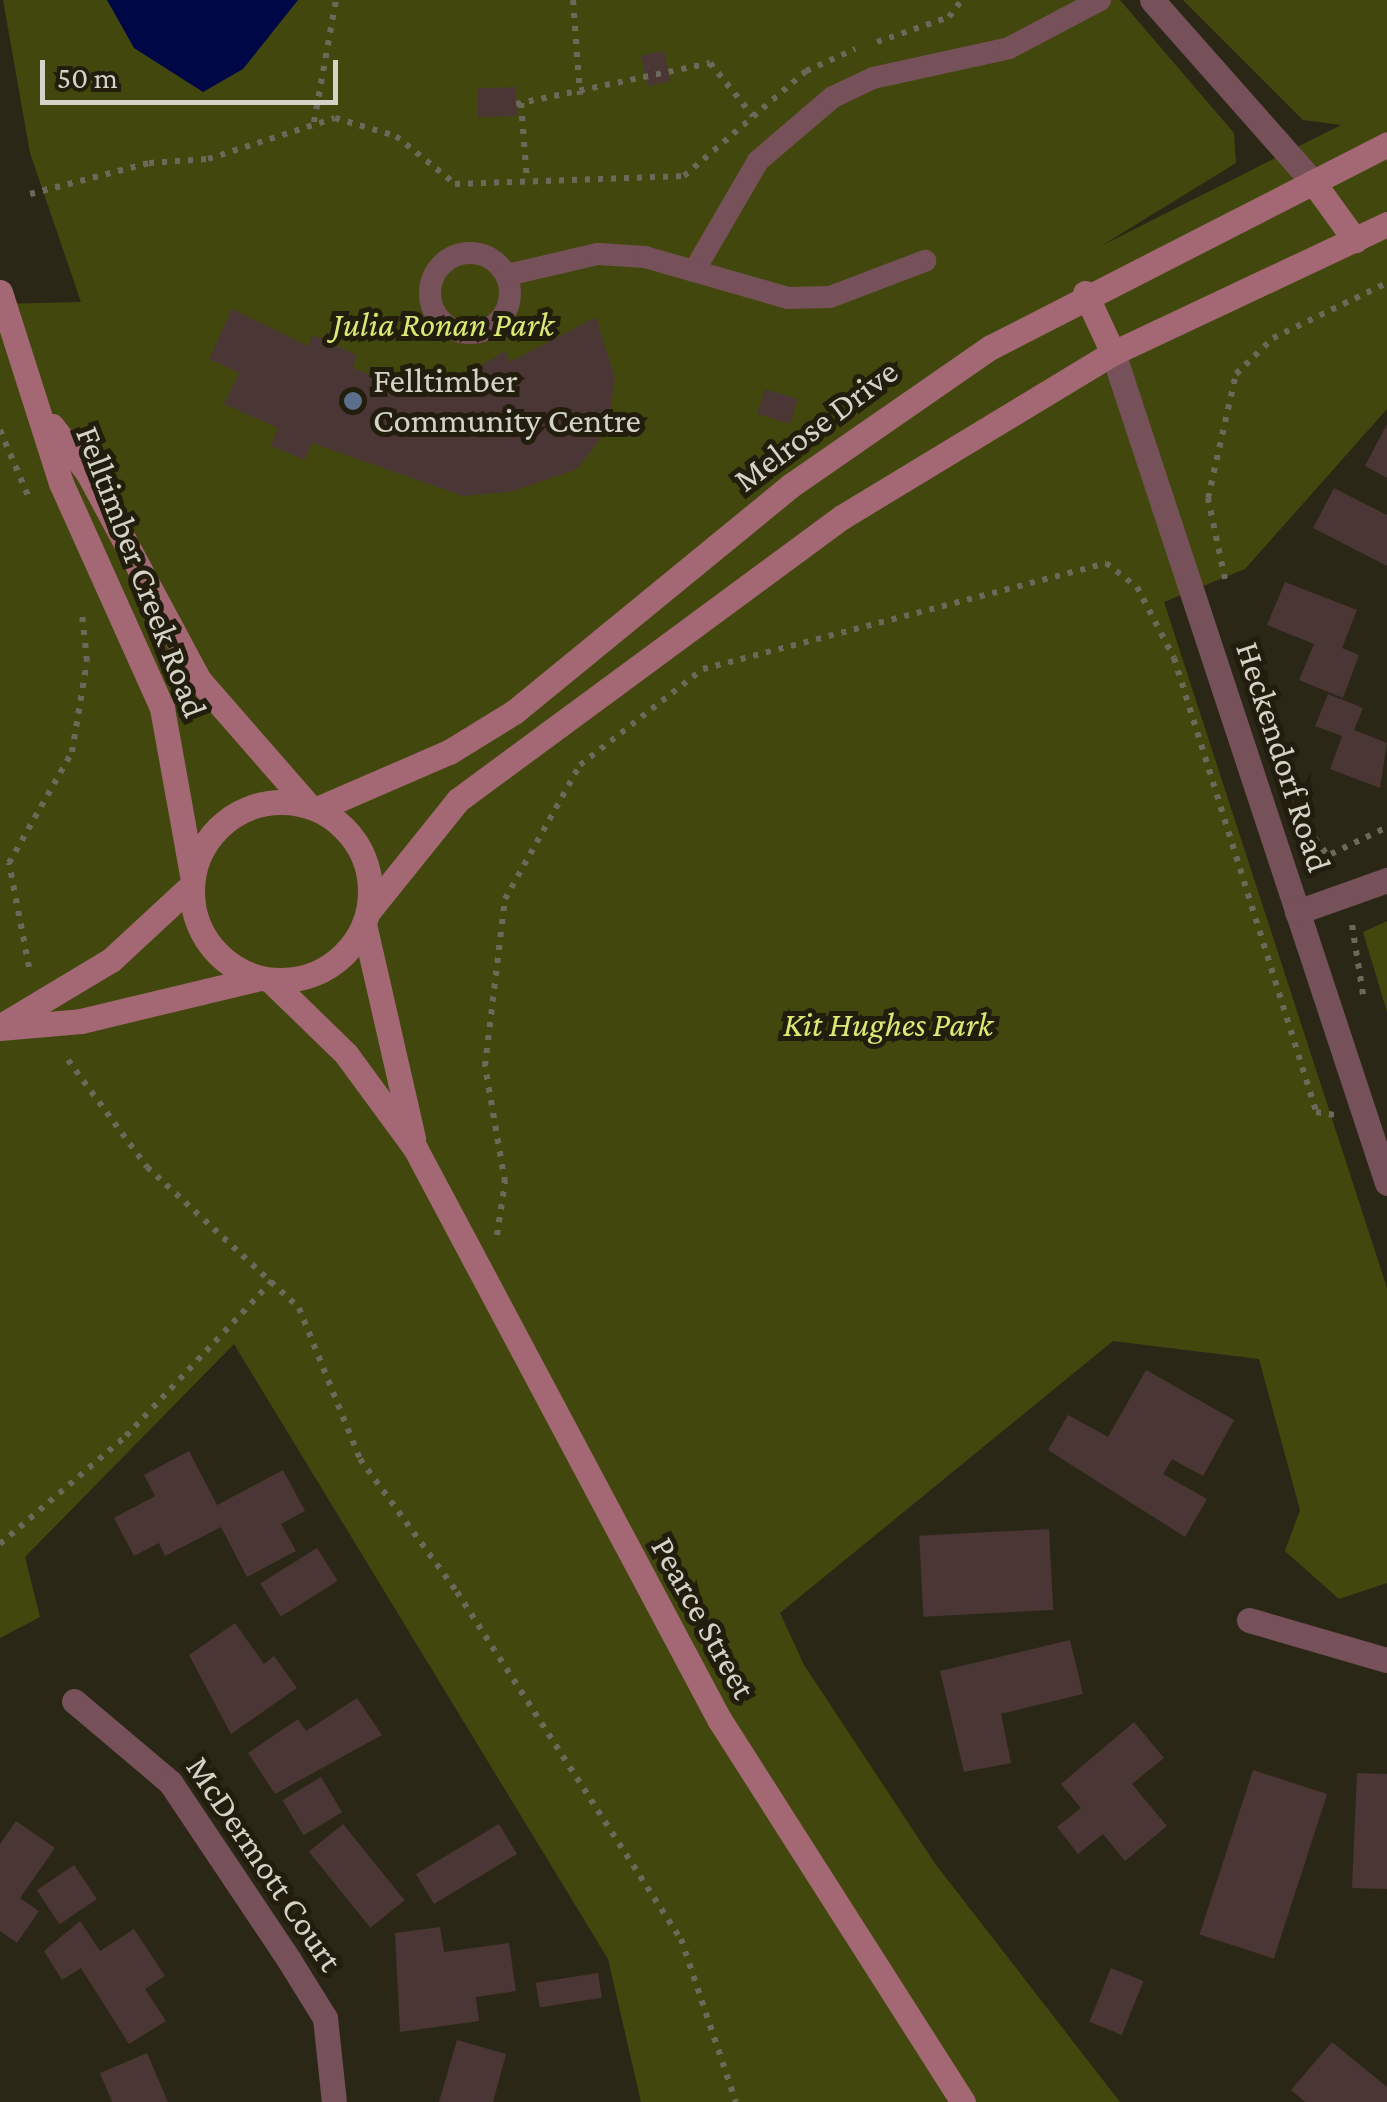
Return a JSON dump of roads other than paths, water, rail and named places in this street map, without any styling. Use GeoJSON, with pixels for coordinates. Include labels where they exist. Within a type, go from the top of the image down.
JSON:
{"type":"FeatureCollection","features":[{"type":"Feature","properties":{"kind":"main road","name":"Melrose Drive"},"geometry":{"type":"LineString","coordinates":[[313,807],[449,752],[514,712],[883,415],[1085,293],[1387,144]]}},
{"type":"Feature","properties":{"kind":"main road"},"geometry":{"type":"LineString","coordinates":[[1313,182],[1354,240]]}},
{"type":"Feature","properties":{"kind":"main road"},"geometry":{"type":"LineString","coordinates":[[0,1028],[81,1021],[327,968],[458,800],[683,626],[919,466],[1113,353],[1387,224]]}},
{"type":"Feature","properties":{"kind":"main road","name":"Felltimber Creek Road"},"geometry":{"type":"LineString","coordinates":[[0,292],[43,414],[61,483],[162,708],[191,881]]}},
{"type":"Feature","properties":{"kind":"main road"},"geometry":{"type":"LineString","coordinates":[[1085,293],[1113,353]]}},
{"type":"Feature","properties":{"kind":"main road","name":"Felltimber Creek Road"},"geometry":{"type":"LineString","coordinates":[[43,414],[88,473],[215,704],[313,807]]}},
{"type":"Feature","properties":{"kind":"main road"},"geometry":{"type":"LineString","coordinates":[[0,1028],[111,960],[191,881],[213,834],[249,807],[313,807],[366,863],[366,918]]}},
{"type":"Feature","properties":{"kind":"main road"},"geometry":{"type":"LineString","coordinates":[[191,881],[210,944],[265,979]]}},
{"type":"Feature","properties":{"kind":"main road","name":"Pearce Street"},"geometry":{"type":"LineString","coordinates":[[366,918],[415,1148]]}},
{"type":"Feature","properties":{"kind":"main road","name":"Pearce Street"},"geometry":{"type":"LineString","coordinates":[[265,979],[346,1054],[415,1148],[718,1719],[962,2102]]}},
{"type":"Feature","properties":{"kind":"street"},"geometry":{"type":"LineString","coordinates":[[1152,0],[1313,182]]}},
{"type":"Feature","properties":{"kind":"street","name":"Heckendorf Road"},"geometry":{"type":"LineString","coordinates":[[1113,353],[1387,1183]]}},
{"type":"Feature","properties":{"kind":"street"},"geometry":{"type":"LineString","coordinates":[[1296,912],[1346,898],[1387,880]]}},
{"type":"Feature","properties":{"kind":"street"},"geometry":{"type":"LineString","coordinates":[[1249,1620],[1387,1660]]}},
{"type":"Feature","properties":{"kind":"street","name":"McDermott Court"},"geometry":{"type":"LineString","coordinates":[[74,1701],[170,1782],[289,1960],[326,2018],[334,2102]]}},
{"type":"Feature","properties":{"kind":"lane"},"geometry":{"type":"LineString","coordinates":[[694,271],[758,161],[834,97],[873,78],[1008,48],[1100,0]]}},
{"type":"Feature","properties":{"kind":"lane"},"geometry":{"type":"LineString","coordinates":[[506,275],[598,254],[694,271],[788,298],[830,297],[924,262]]}},
{"type":"Feature","properties":{"kind":"place","name":"Felltimber Community Centre"},"geometry":{"type":"Point","coordinates":[353,401]}},
{"type":"Feature","properties":{"kind":"park label","name":"Julia Ronan Park"},"geometry":{"type":"Point","coordinates":[443,325]}},
{"type":"Feature","properties":{"kind":"park label","name":"Kit Hughes Park"},"geometry":{"type":"Point","coordinates":[888,1025]}}]}
